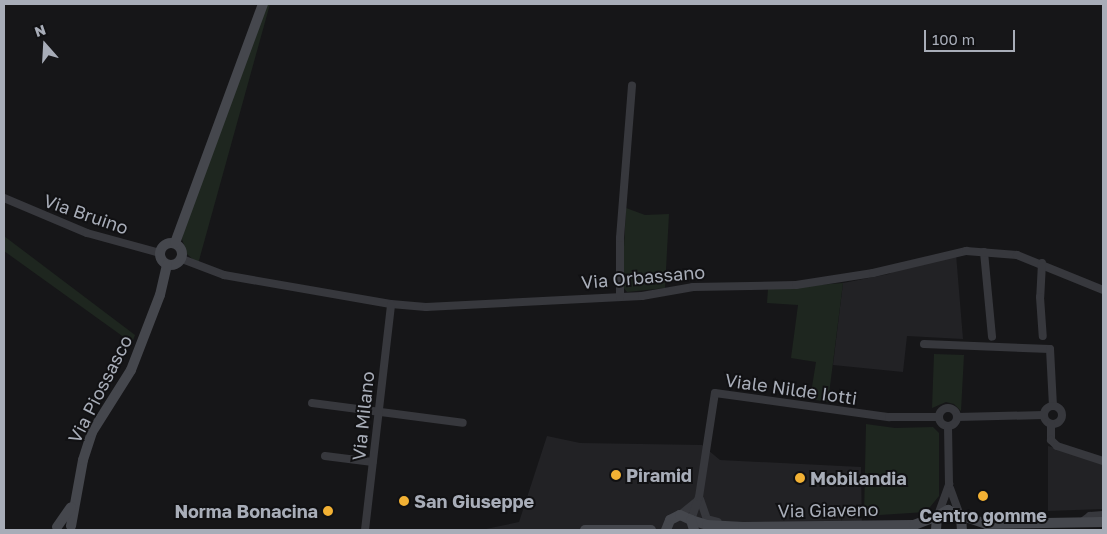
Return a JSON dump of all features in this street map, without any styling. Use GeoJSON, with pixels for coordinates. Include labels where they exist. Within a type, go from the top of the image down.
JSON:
{"type":"FeatureCollection","features":[{"type":"Feature","properties":{"kind":"main road"},"geometry":{"type":"LineString","coordinates":[[175,244],[263,4]]}},
{"type":"Feature","properties":{"kind":"main road"},"geometry":{"type":"LineString","coordinates":[[175,244],[182,251],[182,259],[177,264],[167,265],[160,253],[165,245],[175,244]]}},
{"type":"Feature","properties":{"kind":"main road","name":"Via Piossasco"},"geometry":{"type":"LineString","coordinates":[[72,528],[73,501],[92,432],[131,370],[160,296],[167,265]]}},
{"type":"Feature","properties":{"kind":"main road","name":"Via Piossasco"},"geometry":{"type":"LineString","coordinates":[[56,529],[73,501]]}},
{"type":"Feature","properties":{"kind":"main road","name":"Via Giaveno"},"geometry":{"type":"LineString","coordinates":[[914,525],[948,510],[986,524]]}},
{"type":"Feature","properties":{"kind":"main road"},"geometry":{"type":"LineString","coordinates":[[960,514],[962,530]]}},
{"type":"Feature","properties":{"kind":"main road"},"geometry":{"type":"LineString","coordinates":[[585,530],[648,530],[680,515]]}},
{"type":"Feature","properties":{"kind":"main road","name":"Via Giaveno"},"geometry":{"type":"LineString","coordinates":[[680,515],[692,525],[742,527],[914,525],[930,530]]}},
{"type":"Feature","properties":{"kind":"main road"},"geometry":{"type":"LineString","coordinates":[[936,530],[937,516]]}},
{"type":"Feature","properties":{"kind":"main road"},"geometry":{"type":"LineString","coordinates":[[666,530],[670,520]]}},
{"type":"Feature","properties":{"kind":"main road","name":"Via Giaveno"},"geometry":{"type":"LineString","coordinates":[[968,530],[986,524],[1103,522]]}},
{"type":"Feature","properties":{"kind":"main road","name":"Via Giaveno"},"geometry":{"type":"LineString","coordinates":[[710,530],[742,527]]}},
{"type":"Feature","properties":{"kind":"main road"},"geometry":{"type":"LineString","coordinates":[[56,529],[72,528]]}},
{"type":"Feature","properties":{"kind":"street"},"geometry":{"type":"LineString","coordinates":[[620,297],[620,238],[632,85]]}},
{"type":"Feature","properties":{"kind":"street","name":"Via Bruino"},"geometry":{"type":"LineString","coordinates":[[4,198],[87,233],[160,253]]}},
{"type":"Feature","properties":{"kind":"street"},"geometry":{"type":"LineString","coordinates":[[984,252],[992,337]]}},
{"type":"Feature","properties":{"kind":"street","name":"Via Orbassano"},"geometry":{"type":"LineString","coordinates":[[182,259],[224,276],[391,304],[426,307],[620,297],[694,287],[796,284],[873,273],[949,253],[984,252],[1017,255],[1042,263],[1103,290]]}},
{"type":"Feature","properties":{"kind":"street"},"geometry":{"type":"LineString","coordinates":[[1042,263],[1040,297],[1043,336]]}},
{"type":"Feature","properties":{"kind":"street","name":"Via Milano"},"geometry":{"type":"LineString","coordinates":[[365,530],[391,304]]}},
{"type":"Feature","properties":{"kind":"street"},"geometry":{"type":"LineString","coordinates":[[924,344],[1050,349],[1054,406],[1062,415],[1059,422],[1052,424]]}},
{"type":"Feature","properties":{"kind":"street","name":"Viale Nilde Iotti"},"geometry":{"type":"LineString","coordinates":[[700,497],[715,393],[889,417],[938,417],[941,411],[948,408],[954,410],[957,417],[1044,415]]}},
{"type":"Feature","properties":{"kind":"street"},"geometry":{"type":"LineString","coordinates":[[312,403],[463,423]]}},
{"type":"Feature","properties":{"kind":"street"},"geometry":{"type":"LineString","coordinates":[[1054,406],[1048,408],[1044,415],[1052,424],[1051,440],[1057,446],[1103,460]]}},
{"type":"Feature","properties":{"kind":"street"},"geometry":{"type":"LineString","coordinates":[[938,417],[942,424],[948,426],[954,424],[957,417]]}},
{"type":"Feature","properties":{"kind":"street"},"geometry":{"type":"LineString","coordinates":[[948,426],[949,484],[960,514]]}},
{"type":"Feature","properties":{"kind":"street"},"geometry":{"type":"LineString","coordinates":[[325,456],[373,462]]}},
{"type":"Feature","properties":{"kind":"street"},"geometry":{"type":"LineString","coordinates":[[937,516],[949,484]]}},
{"type":"Feature","properties":{"kind":"street"},"geometry":{"type":"LineString","coordinates":[[680,515],[700,497]]}},
{"type":"Feature","properties":{"kind":"street"},"geometry":{"type":"LineString","coordinates":[[692,525],[700,497]]}},
{"type":"Feature","properties":{"kind":"street","name":"Via Giaveno"},"geometry":{"type":"LineString","coordinates":[[700,497],[707,519],[742,527]]}},
{"type":"Feature","properties":{"kind":"street"},"geometry":{"type":"LineString","coordinates":[[1082,522],[1090,516],[1103,515]]}},
{"type":"Feature","properties":{"kind":"shaded area"},"geometry":{"type":"Polygon","coordinates":[[[265,4],[270,4],[198,264],[187,254],[182,239],[184,227],[265,4]]]}},
{"type":"Feature","properties":{"kind":"shaded area"},"geometry":{"type":"Polygon","coordinates":[[[626,208],[645,215],[669,214],[665,288],[627,292],[622,286],[626,208]]]}},
{"type":"Feature","properties":{"kind":"shaded area"},"geometry":{"type":"Polygon","coordinates":[[[4,236],[135,335],[132,343],[4,251],[4,236]]]}},
{"type":"Feature","properties":{"kind":"shaded area"},"geometry":{"type":"Polygon","coordinates":[[[956,254],[963,339],[907,336],[903,372],[833,365],[843,283],[889,274],[902,266],[956,254]]]}},
{"type":"Feature","properties":{"kind":"shaded area"},"geometry":{"type":"Polygon","coordinates":[[[843,283],[828,402],[810,399],[816,362],[791,358],[798,305],[767,303],[768,289],[843,283]]]}},
{"type":"Feature","properties":{"kind":"shaded area"},"geometry":{"type":"Polygon","coordinates":[[[934,354],[964,355],[961,411],[954,404],[946,402],[932,408],[934,354]]]}},
{"type":"Feature","properties":{"kind":"shaded area"},"geometry":{"type":"Polygon","coordinates":[[[866,424],[895,428],[933,427],[939,433],[939,496],[926,512],[864,516],[866,424]]]}},
{"type":"Feature","properties":{"kind":"shaded area"},"geometry":{"type":"Polygon","coordinates":[[[547,436],[580,443],[702,445],[720,460],[861,467],[862,530],[481,530],[519,522],[547,436]]]}},
{"type":"Feature","properties":{"kind":"shaded area"},"geometry":{"type":"Polygon","coordinates":[[[1048,446],[1103,461],[1103,509],[1048,511],[1048,446]]]}},
{"type":"Feature","properties":{"kind":"place","name":"Piramid"},"geometry":{"type":"Point","coordinates":[616,475]}},
{"type":"Feature","properties":{"kind":"place","name":"Mobilandia"},"geometry":{"type":"Point","coordinates":[800,478]}},
{"type":"Feature","properties":{"kind":"place","name":"Centro gomme"},"geometry":{"type":"Point","coordinates":[983,496]}},
{"type":"Feature","properties":{"kind":"place","name":"San Giuseppe"},"geometry":{"type":"Point","coordinates":[404,501]}},
{"type":"Feature","properties":{"kind":"place","name":"Norma Bonacina"},"geometry":{"type":"Point","coordinates":[328,511]}}]}
